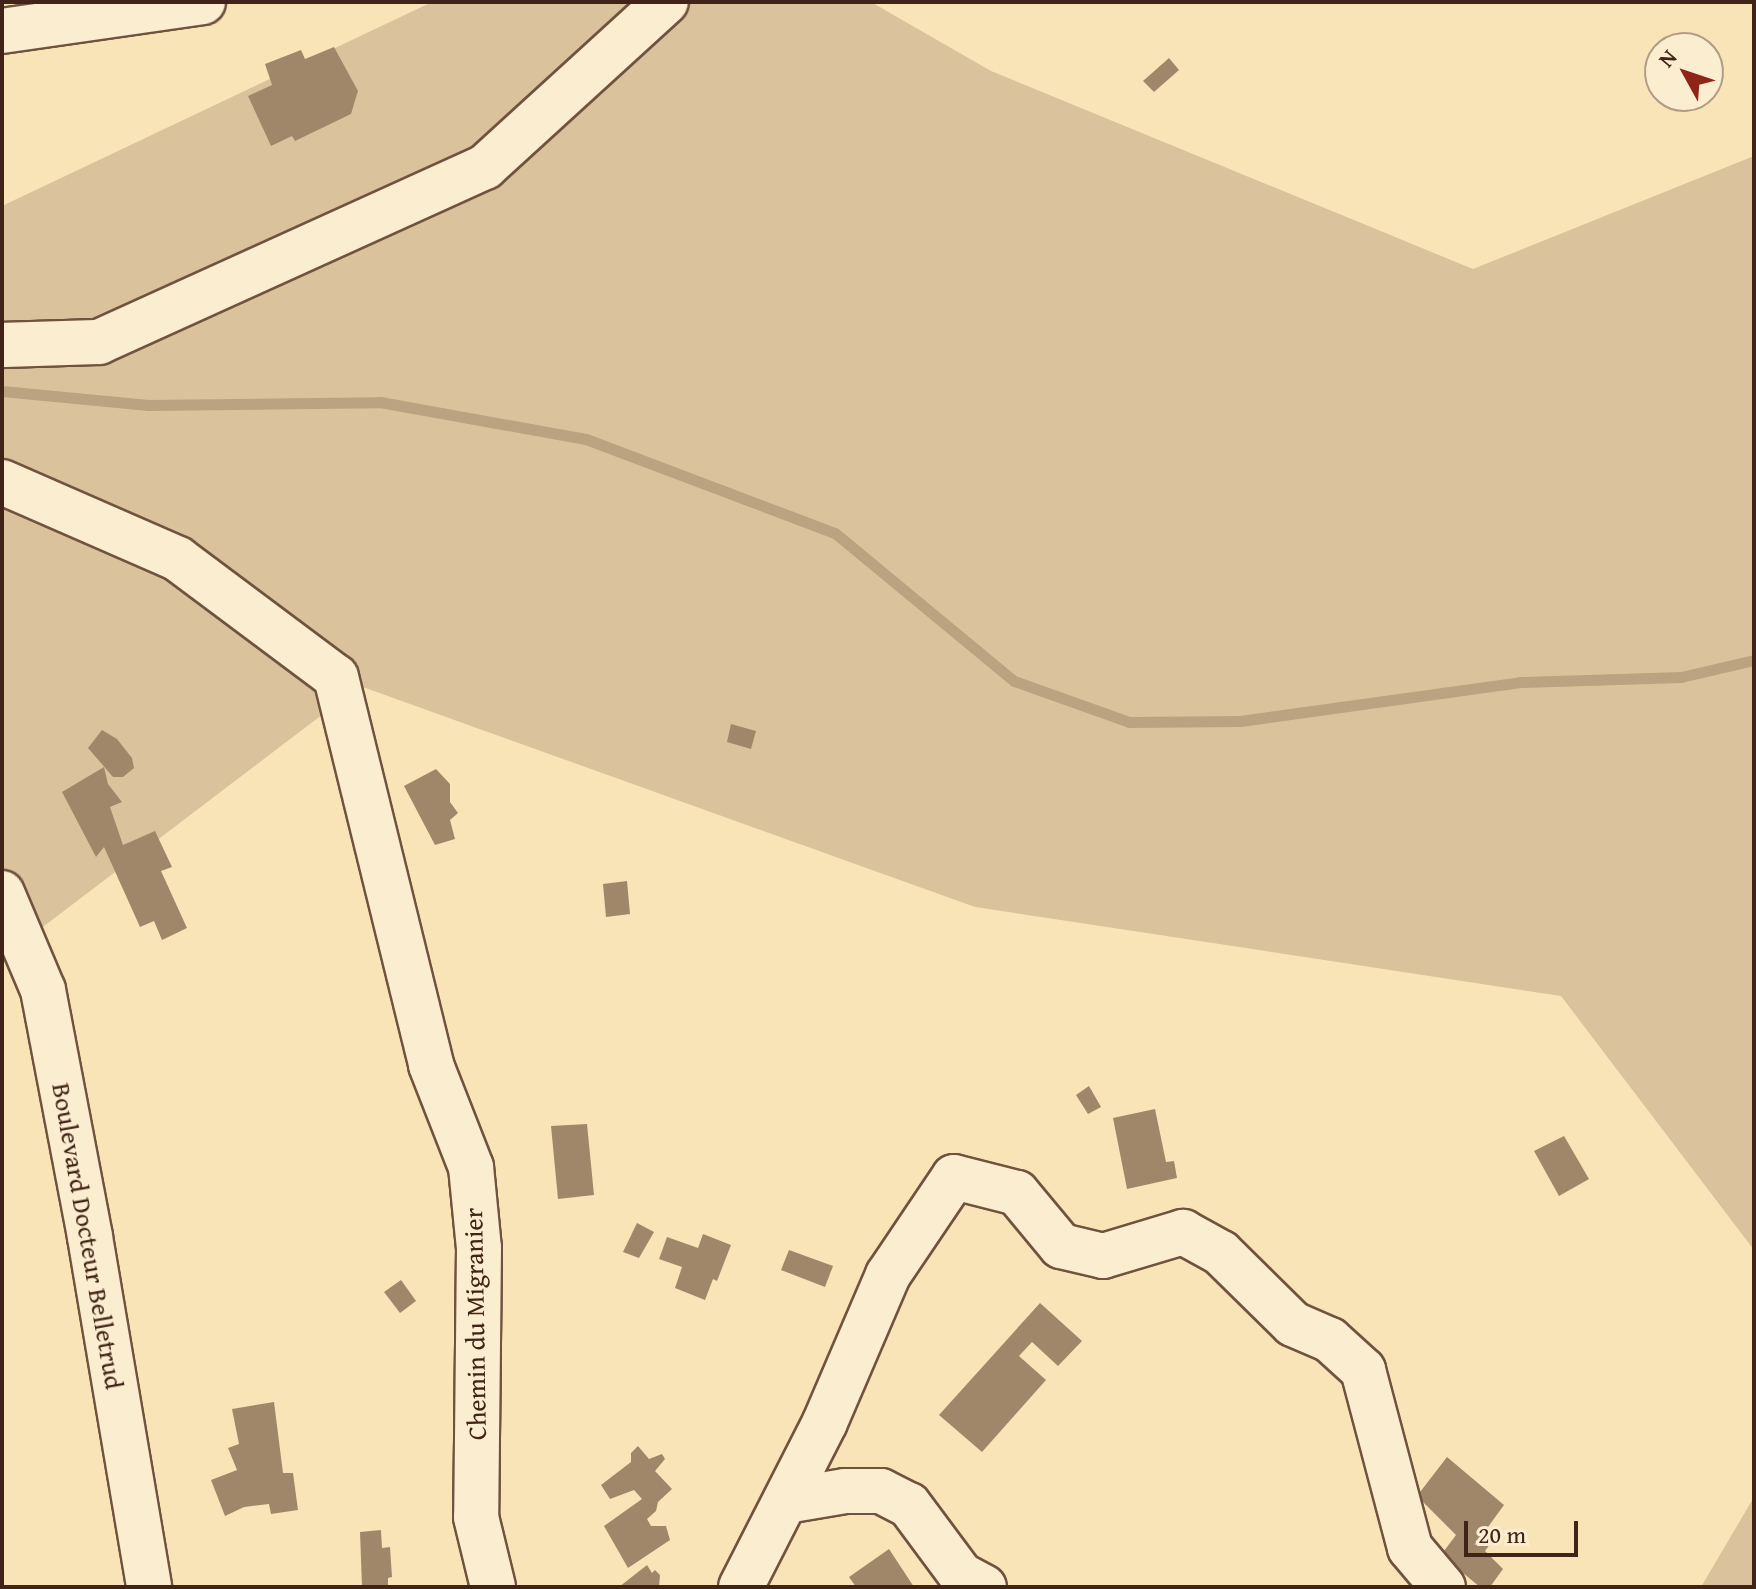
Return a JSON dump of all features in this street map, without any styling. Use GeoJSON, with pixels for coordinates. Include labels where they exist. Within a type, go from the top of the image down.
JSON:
{"type":"FeatureCollection","features":[{"type":"Feature","properties":{"kind":"street"},"geometry":{"type":"LineString","coordinates":[[2,31],[203,2]]}},
{"type":"Feature","properties":{"kind":"street"},"geometry":{"type":"LineString","coordinates":[[2,345],[99,342],[485,167],[666,2]]}},
{"type":"Feature","properties":{"kind":"street","name":"Chemin du Migranier"},"geometry":{"type":"LineString","coordinates":[[2,482],[178,559],[336,677],[431,1065],[471,1167],[479,1248],[476,1517],[493,1587]]}},
{"type":"Feature","properties":{"kind":"street","name":"Boulevard Docteur Belletrud"},"geometry":{"type":"LineString","coordinates":[[2,893],[43,990],[90,1237],[149,1587]]}},
{"type":"Feature","properties":{"kind":"street"},"geometry":{"type":"LineString","coordinates":[[741,1587],[761,1542],[786,1501],[888,1275],[954,1177],[1017,1193],[1061,1246],[1103,1256],[1183,1232],[1221,1253],[1293,1324],[1330,1340],[1363,1370],[1410,1548],[1443,1587]]}},
{"type":"Feature","properties":{"kind":"street"},"geometry":{"type":"LineString","coordinates":[[786,1501],[845,1491],[881,1491],[909,1505],[961,1575],[984,1587]]}},
{"type":"Feature","properties":{"kind":"shaded area"},"geometry":{"type":"Polygon","coordinates":[[[432,2],[871,2],[991,71],[1473,269],[1754,156],[1754,1250],[1561,996],[975,907],[360,686],[2,958],[2,206],[432,2]]]}},
{"type":"Feature","properties":{"kind":"shaded area"},"geometry":{"type":"Polygon","coordinates":[[[1754,1497],[1754,1587],[1701,1587],[1754,1497]]]}},
{"type":"Feature","properties":{"kind":"building"},"geometry":{"type":"Polygon","coordinates":[[[334,47],[358,91],[351,114],[295,141],[292,136],[271,146],[248,96],[272,85],[265,64],[301,50],[305,59],[334,47]]]}},
{"type":"Feature","properties":{"kind":"building"},"geometry":{"type":"Polygon","coordinates":[[[1169,58],[1179,70],[1154,92],[1143,81],[1169,58]]]}},
{"type":"Feature","properties":{"kind":"building"},"geometry":{"type":"Polygon","coordinates":[[[731,724],[756,731],[751,749],[727,742],[731,724]]]}},
{"type":"Feature","properties":{"kind":"building"},"geometry":{"type":"Polygon","coordinates":[[[102,730],[117,739],[132,758],[134,768],[123,777],[113,777],[88,748],[102,730]]]}},
{"type":"Feature","properties":{"kind":"building"},"geometry":{"type":"Polygon","coordinates":[[[104,767],[108,784],[122,802],[110,807],[123,845],[155,831],[172,867],[161,871],[187,928],[162,940],[154,921],[140,927],[104,847],[96,857],[62,792],[104,767]]]}},
{"type":"Feature","properties":{"kind":"building"},"geometry":{"type":"Polygon","coordinates":[[[436,769],[450,784],[450,802],[458,813],[450,820],[455,839],[435,845],[404,786],[436,769]]]}},
{"type":"Feature","properties":{"kind":"building"},"geometry":{"type":"Polygon","coordinates":[[[627,881],[630,914],[606,917],[603,884],[627,881]]]}},
{"type":"Feature","properties":{"kind":"building"},"geometry":{"type":"Polygon","coordinates":[[[1089,1086],[1101,1107],[1088,1114],[1076,1095],[1089,1086]]]}},
{"type":"Feature","properties":{"kind":"building"},"geometry":{"type":"Polygon","coordinates":[[[1155,1109],[1166,1162],[1174,1161],[1177,1178],[1127,1189],[1113,1118],[1155,1109]]]}},
{"type":"Feature","properties":{"kind":"building"},"geometry":{"type":"Polygon","coordinates":[[[587,1124],[594,1195],[558,1199],[551,1126],[587,1124]]]}},
{"type":"Feature","properties":{"kind":"building"},"geometry":{"type":"Polygon","coordinates":[[[1564,1136],[1589,1179],[1559,1196],[1534,1151],[1564,1136]]]}},
{"type":"Feature","properties":{"kind":"building"},"geometry":{"type":"Polygon","coordinates":[[[637,1223],[654,1232],[639,1258],[623,1252],[637,1223]]]}},
{"type":"Feature","properties":{"kind":"building"},"geometry":{"type":"Polygon","coordinates":[[[703,1234],[731,1245],[717,1281],[713,1279],[705,1300],[675,1288],[682,1267],[659,1259],[667,1237],[698,1248],[703,1234]]]}},
{"type":"Feature","properties":{"kind":"building"},"geometry":{"type":"Polygon","coordinates":[[[789,1250],[833,1266],[825,1287],[781,1270],[789,1250]]]}},
{"type":"Feature","properties":{"kind":"building"},"geometry":{"type":"Polygon","coordinates":[[[401,1280],[416,1301],[400,1313],[384,1292],[401,1280]]]}},
{"type":"Feature","properties":{"kind":"building"},"geometry":{"type":"Polygon","coordinates":[[[1040,1303],[1082,1341],[1058,1366],[1032,1342],[1019,1356],[1046,1380],[982,1452],[939,1415],[1040,1303]]]}},
{"type":"Feature","properties":{"kind":"building"},"geometry":{"type":"Polygon","coordinates":[[[274,1402],[283,1473],[293,1473],[298,1510],[271,1514],[269,1504],[244,1507],[225,1516],[211,1480],[237,1470],[228,1448],[239,1444],[232,1409],[274,1402]]]}},
{"type":"Feature","properties":{"kind":"building"},"geometry":{"type":"Polygon","coordinates":[[[638,1446],[649,1459],[662,1454],[665,1459],[655,1471],[672,1489],[658,1502],[656,1511],[647,1519],[651,1526],[666,1526],[670,1540],[628,1568],[604,1526],[642,1499],[634,1490],[610,1499],[601,1485],[631,1462],[631,1453],[638,1446]]]}},
{"type":"Feature","properties":{"kind":"building"},"geometry":{"type":"Polygon","coordinates":[[[1447,1457],[1504,1505],[1488,1527],[1496,1536],[1485,1551],[1503,1569],[1490,1587],[1480,1587],[1441,1555],[1456,1535],[1417,1496],[1447,1457]]]}},
{"type":"Feature","properties":{"kind":"building"},"geometry":{"type":"Polygon","coordinates":[[[381,1530],[382,1548],[390,1547],[392,1577],[388,1578],[388,1587],[362,1587],[360,1532],[381,1530]]]}},
{"type":"Feature","properties":{"kind":"building"},"geometry":{"type":"Polygon","coordinates":[[[889,1549],[914,1587],[856,1587],[849,1577],[889,1549]]]}},
{"type":"Feature","properties":{"kind":"building"},"geometry":{"type":"Polygon","coordinates":[[[647,1565],[652,1573],[655,1570],[660,1575],[659,1587],[619,1587],[647,1565]]]}},
{"type":"Feature","properties":{"kind":"waterway"},"geometry":{"type":"LineString","coordinates":[[2,391],[148,405],[380,402],[586,439],[835,533],[1014,681],[1129,722],[1240,721],[1520,682],[1681,677],[1754,660]]}}]}
